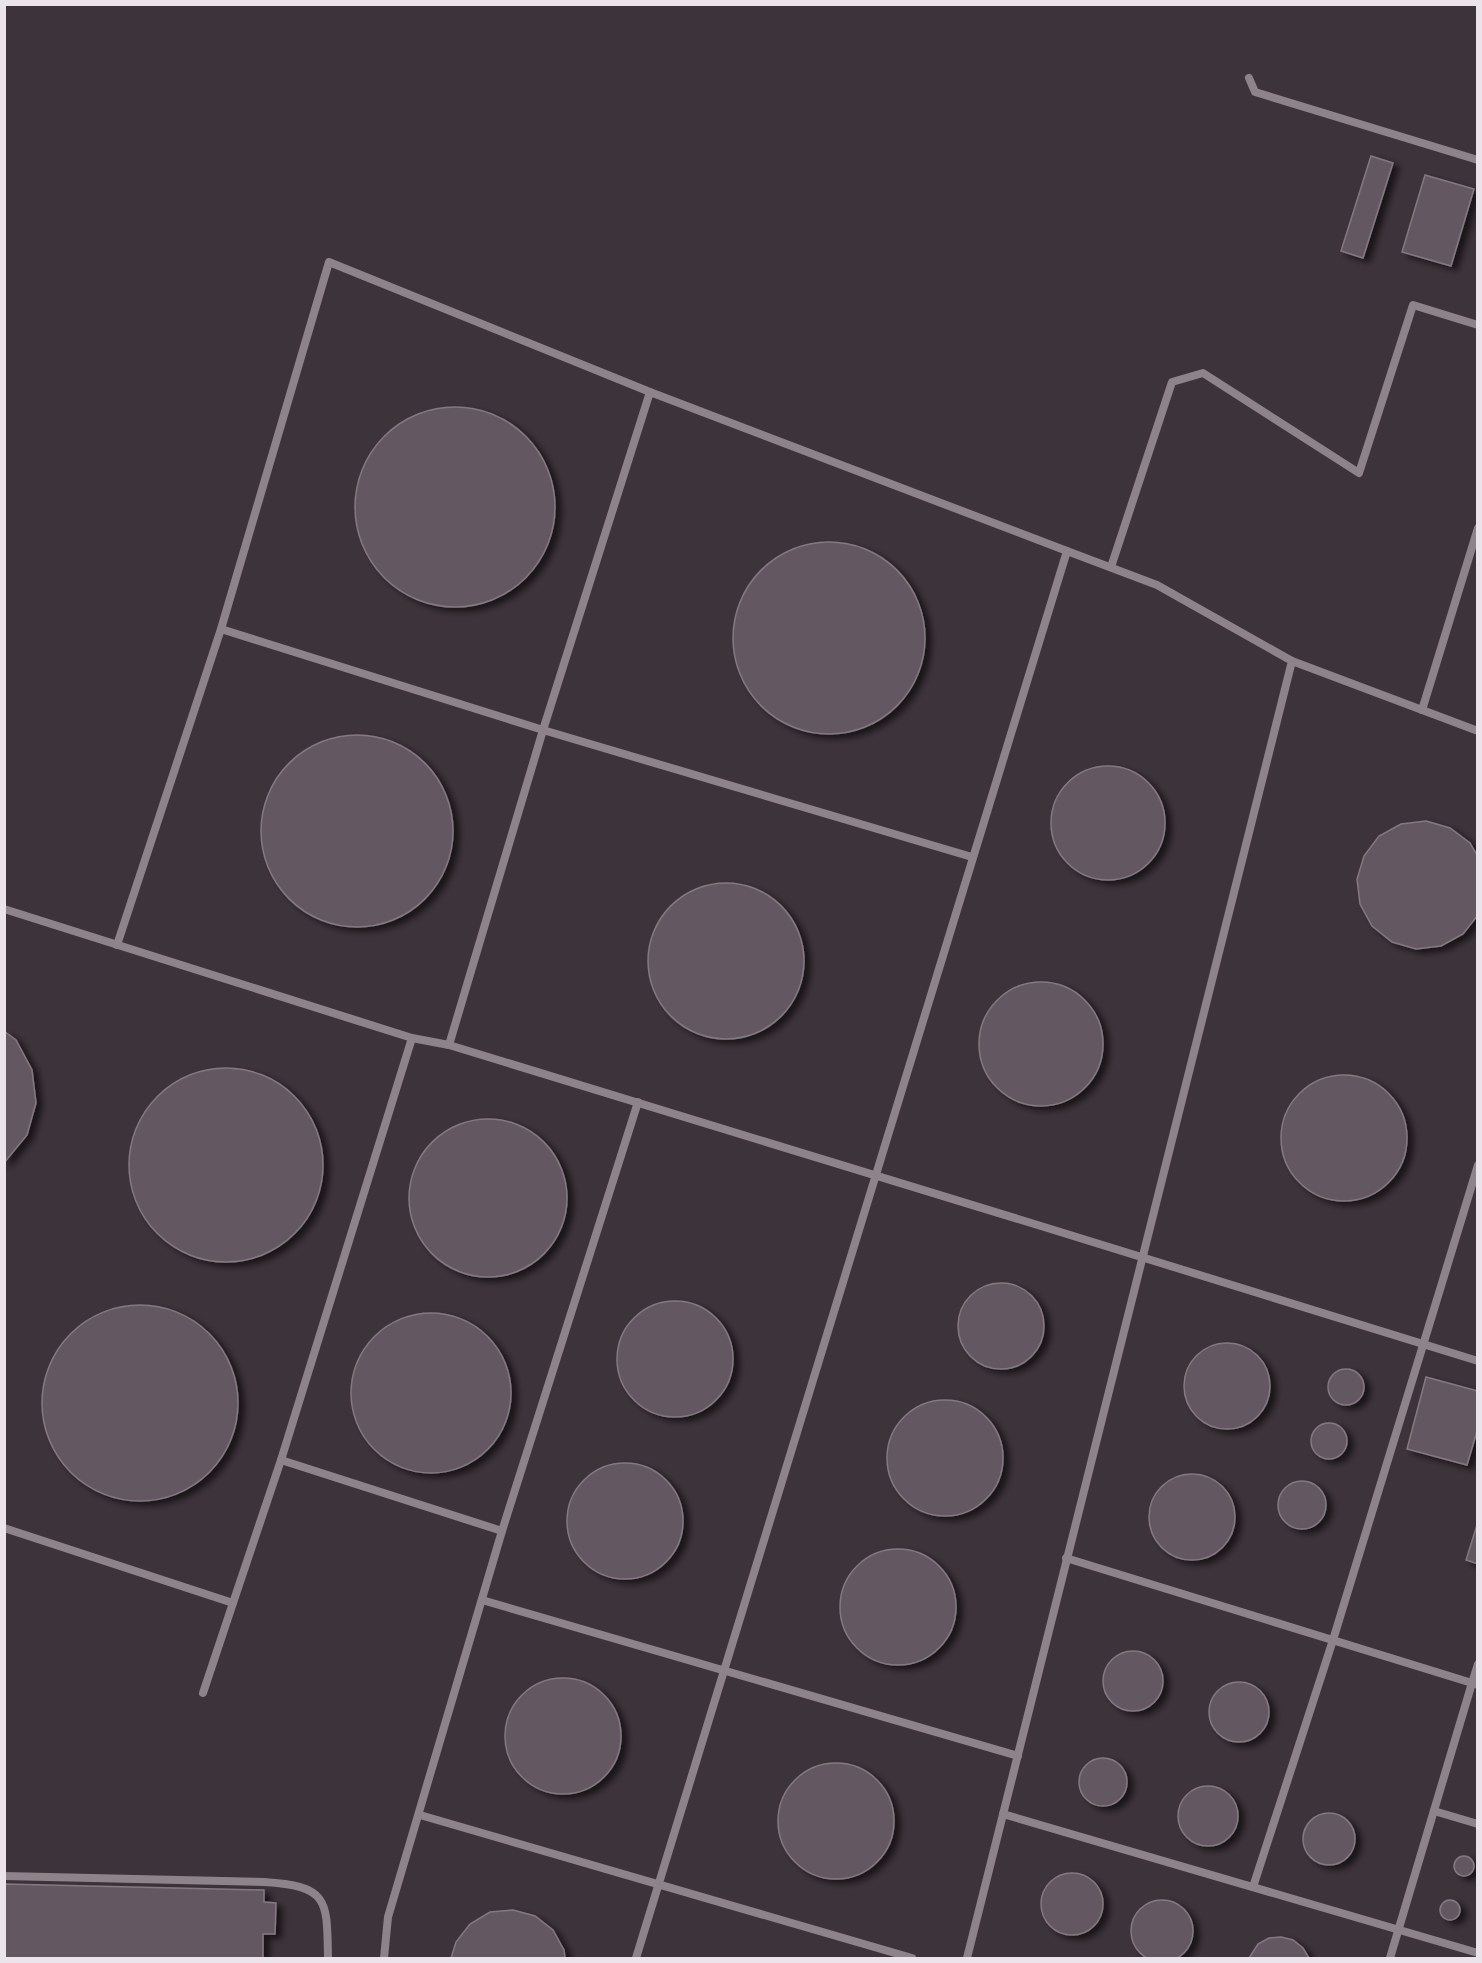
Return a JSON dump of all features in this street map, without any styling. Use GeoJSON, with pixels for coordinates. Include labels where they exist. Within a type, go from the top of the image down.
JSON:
{"type":"FeatureCollection","features":[{"type":"Feature","properties":{"kind":"lane"},"geometry":{"type":"LineString","coordinates":[[1249,78],[1255,92],[1478,160]]}},
{"type":"Feature","properties":{"kind":"lane"},"geometry":{"type":"LineString","coordinates":[[117,945],[221,629],[329,262],[650,393],[1157,585],[1292,661],[1478,731]]}},
{"type":"Feature","properties":{"kind":"lane"},"geometry":{"type":"LineString","coordinates":[[1111,567],[1172,382],[1203,373],[1359,473],[1413,305],[1478,326]]}},
{"type":"Feature","properties":{"kind":"lane"},"geometry":{"type":"LineString","coordinates":[[449,1045],[543,730],[650,393]]}},
{"type":"Feature","properties":{"kind":"lane"},"geometry":{"type":"LineString","coordinates":[[1422,710],[1478,528]]}},
{"type":"Feature","properties":{"kind":"lane"},"geometry":{"type":"LineString","coordinates":[[636,1959],[1067,551]]}},
{"type":"Feature","properties":{"kind":"lane"},"geometry":{"type":"LineString","coordinates":[[221,629],[543,730],[972,857]]}},
{"type":"Feature","properties":{"kind":"lane"},"geometry":{"type":"LineString","coordinates":[[968,1959],[1140,1259],[1292,661]]}},
{"type":"Feature","properties":{"kind":"lane"},"geometry":{"type":"LineString","coordinates":[[4,909],[412,1038],[449,1045],[875,1173],[1140,1259],[1478,1361]]}},
{"type":"Feature","properties":{"kind":"lane"},"geometry":{"type":"LineString","coordinates":[[203,1693],[281,1460],[412,1038]]}},
{"type":"Feature","properties":{"kind":"lane"},"geometry":{"type":"LineString","coordinates":[[384,1959],[388,1917],[502,1531],[638,1102]]}},
{"type":"Feature","properties":{"kind":"lane"},"geometry":{"type":"LineString","coordinates":[[1253,1887],[1333,1640],[1478,1165]]}},
{"type":"Feature","properties":{"kind":"lane"},"geometry":{"type":"LineString","coordinates":[[281,1460],[502,1531]]}},
{"type":"Feature","properties":{"kind":"lane"},"geometry":{"type":"LineString","coordinates":[[4,1528],[233,1603]]}},
{"type":"Feature","properties":{"kind":"lane"},"geometry":{"type":"LineString","coordinates":[[1066,1558],[1474,1684]]}},
{"type":"Feature","properties":{"kind":"lane"},"geometry":{"type":"LineString","coordinates":[[482,1600],[1017,1756]]}},
{"type":"Feature","properties":{"kind":"lane"},"geometry":{"type":"LineString","coordinates":[[1390,1959],[1474,1684],[1478,1664]]}},
{"type":"Feature","properties":{"kind":"lane"},"geometry":{"type":"LineString","coordinates":[[1434,1811],[1478,1824]]}},
{"type":"Feature","properties":{"kind":"lane"},"geometry":{"type":"LineString","coordinates":[[1003,1814],[1478,1953]]}},
{"type":"Feature","properties":{"kind":"lane"},"geometry":{"type":"LineString","coordinates":[[420,1815],[912,1959]]}},
{"type":"Feature","properties":{"kind":"lane"},"geometry":{"type":"LineString","coordinates":[[4,1876],[264,1882],[296,1886],[312,1891],[326,1907],[328,1959]]}},
{"type":"Feature","properties":{"kind":"building"},"geometry":{"type":"Polygon","coordinates":[[[1371,156],[1393,163],[1363,258],[1341,251],[1371,156]]]}},
{"type":"Feature","properties":{"kind":"building"},"geometry":{"type":"Polygon","coordinates":[[[1425,175],[1474,189],[1451,266],[1402,252],[1425,175]]]}},
{"type":"Feature","properties":{"kind":"building"},"geometry":{"type":"Polygon","coordinates":[[[455,407],[474,409],[502,419],[532,444],[547,469],[553,488],[555,507],[553,526],[543,554],[518,584],[493,599],[474,605],[455,607],[436,605],[408,595],[378,570],[363,545],[357,526],[355,507],[357,488],[367,460],[392,430],[417,415],[436,409],[455,407]]]}},
{"type":"Feature","properties":{"kind":"building"},"geometry":{"type":"Polygon","coordinates":[[[838,542],[866,549],[883,558],[897,570],[909,584],[918,601],[924,619],[924,657],[918,675],[909,692],[897,706],[883,718],[866,727],[848,733],[820,734],[792,727],[775,718],[749,692],[734,657],[733,629],[740,601],[749,584],[775,558],[810,543],[838,542]]]}},
{"type":"Feature","properties":{"kind":"building"},"geometry":{"type":"Polygon","coordinates":[[[357,735],[385,739],[410,751],[425,763],[437,778],[449,803],[453,831],[449,859],[437,884],[425,899],[410,911],[385,923],[357,927],[329,923],[304,911],[289,899],[277,884],[265,859],[261,831],[265,803],[277,778],[289,763],[304,751],[329,739],[357,735]]]}},
{"type":"Feature","properties":{"kind":"building"},"geometry":{"type":"Polygon","coordinates":[[[1108,766],[1130,771],[1148,783],[1160,801],[1165,823],[1160,845],[1148,863],[1130,875],[1108,880],[1086,875],[1068,863],[1056,845],[1051,823],[1056,801],[1068,783],[1086,771],[1108,766]]]}},
{"type":"Feature","properties":{"kind":"building"},"geometry":{"type":"Polygon","coordinates":[[[1426,821],[1450,828],[1470,843],[1478,857],[1478,915],[1463,934],[1441,946],[1416,949],[1392,942],[1372,926],[1360,904],[1357,879],[1364,856],[1379,836],[1401,824],[1426,821]]]}},
{"type":"Feature","properties":{"kind":"building"},"geometry":{"type":"Polygon","coordinates":[[[726,883],[756,889],[781,906],[798,931],[804,961],[798,991],[781,1016],[756,1033],[726,1039],[696,1033],[671,1016],[654,991],[648,961],[654,931],[671,906],[696,889],[726,883]]]}},
{"type":"Feature","properties":{"kind":"building"},"geometry":{"type":"Polygon","coordinates":[[[1041,982],[1065,986],[1085,1000],[1099,1020],[1103,1044],[1099,1068],[1085,1088],[1065,1102],[1041,1106],[1017,1102],[997,1088],[983,1068],[979,1044],[983,1020],[997,1000],[1017,986],[1041,982]]]}},
{"type":"Feature","properties":{"kind":"building"},"geometry":{"type":"Polygon","coordinates":[[[4,1031],[16,1040],[32,1070],[36,1103],[27,1135],[4,1163],[4,1031]]]}},
{"type":"Feature","properties":{"kind":"building"},"geometry":{"type":"Polygon","coordinates":[[[236,1068],[272,1079],[295,1096],[307,1111],[316,1128],[322,1146],[322,1184],[316,1202],[307,1219],[295,1234],[280,1246],[263,1255],[245,1261],[216,1262],[180,1251],[151,1227],[140,1211],[130,1184],[129,1155],[140,1119],[164,1090],[180,1079],[207,1069],[236,1068]]]}},
{"type":"Feature","properties":{"kind":"building"},"geometry":{"type":"Polygon","coordinates":[[[1344,1075],[1368,1079],[1389,1093],[1403,1114],[1407,1138],[1403,1162],[1389,1183],[1368,1197],[1344,1201],[1320,1197],[1299,1183],[1285,1162],[1281,1138],[1285,1114],[1299,1093],[1320,1079],[1344,1075]]]}},
{"type":"Feature","properties":{"kind":"building"},"geometry":{"type":"Polygon","coordinates":[[[488,1119],[503,1120],[518,1125],[532,1132],[544,1142],[554,1154],[561,1168],[566,1183],[566,1213],[561,1228],[554,1242],[544,1254],[532,1264],[518,1271],[503,1276],[488,1277],[473,1276],[458,1271],[444,1264],[432,1254],[422,1242],[415,1228],[410,1213],[409,1198],[410,1183],[415,1168],[422,1154],[432,1142],[444,1132],[458,1125],[473,1120],[488,1119]]]}},
{"type":"Feature","properties":{"kind":"building"},"geometry":{"type":"Polygon","coordinates":[[[1001,1283],[1025,1290],[1037,1302],[1044,1326],[1037,1350],[1025,1362],[1001,1369],[977,1362],[965,1350],[958,1326],[965,1302],[977,1290],[1001,1283]]]}},
{"type":"Feature","properties":{"kind":"building"},"geometry":{"type":"Polygon","coordinates":[[[675,1301],[697,1306],[716,1318],[728,1337],[733,1359],[728,1381],[716,1400],[697,1412],[675,1417],[653,1412],[634,1400],[622,1381],[617,1359],[622,1337],[634,1318],[653,1306],[675,1301]]]}},
{"type":"Feature","properties":{"kind":"building"},"geometry":{"type":"Polygon","coordinates":[[[140,1305],[159,1307],[177,1313],[194,1322],[209,1334],[221,1349],[230,1366],[236,1384],[238,1403],[236,1422],[230,1440],[221,1457],[209,1472],[194,1484],[177,1493],[159,1499],[140,1501],[121,1499],[103,1493],[86,1484],[71,1472],[59,1457],[50,1440],[44,1422],[42,1403],[44,1384],[50,1366],[59,1349],[71,1334],[86,1322],[103,1313],[121,1307],[140,1305]]]}},
{"type":"Feature","properties":{"kind":"building"},"geometry":{"type":"Polygon","coordinates":[[[431,1313],[447,1314],[462,1319],[476,1326],[488,1336],[498,1348],[505,1362],[510,1377],[510,1409],[505,1424],[498,1438],[488,1450],[476,1460],[462,1467],[447,1472],[431,1473],[415,1472],[400,1467],[386,1460],[374,1450],[364,1438],[357,1424],[352,1409],[351,1393],[352,1377],[357,1362],[364,1348],[374,1336],[386,1326],[400,1319],[415,1314],[431,1313]]]}},
{"type":"Feature","properties":{"kind":"building"},"geometry":{"type":"Polygon","coordinates":[[[1227,1343],[1251,1350],[1263,1362],[1270,1386],[1263,1410],[1251,1422],[1227,1429],[1203,1422],[1191,1410],[1184,1386],[1191,1362],[1203,1350],[1227,1343]]]}},
{"type":"Feature","properties":{"kind":"building"},"geometry":{"type":"Polygon","coordinates":[[[1346,1369],[1358,1375],[1364,1387],[1358,1399],[1346,1405],[1334,1399],[1328,1387],[1334,1375],[1346,1369]]]}},
{"type":"Feature","properties":{"kind":"building"},"geometry":{"type":"Polygon","coordinates":[[[1426,1377],[1478,1391],[1478,1428],[1467,1465],[1407,1449],[1426,1377]]]}},
{"type":"Feature","properties":{"kind":"building"},"geometry":{"type":"Polygon","coordinates":[[[945,1400],[967,1405],[986,1417],[998,1436],[1003,1458],[998,1480],[986,1499],[967,1511],[945,1516],[923,1511],[904,1499],[892,1480],[887,1458],[892,1436],[904,1417],[923,1405],[945,1400]]]}},
{"type":"Feature","properties":{"kind":"building"},"geometry":{"type":"Polygon","coordinates":[[[1329,1423],[1341,1429],[1347,1441],[1341,1453],[1329,1459],[1317,1453],[1311,1441],[1317,1429],[1329,1423]]]}},
{"type":"Feature","properties":{"kind":"building"},"geometry":{"type":"Polygon","coordinates":[[[625,1463],[647,1468],[666,1480],[678,1499],[683,1521],[678,1543],[666,1562],[647,1574],[625,1579],[603,1574],[584,1562],[572,1543],[567,1521],[572,1499],[584,1480],[603,1468],[625,1463]]]}},
{"type":"Feature","properties":{"kind":"building"},"geometry":{"type":"Polygon","coordinates":[[[1192,1474],[1216,1481],[1228,1493],[1235,1517],[1228,1541],[1216,1553],[1192,1560],[1168,1553],[1156,1541],[1149,1517],[1156,1493],[1168,1481],[1192,1474]]]}},
{"type":"Feature","properties":{"kind":"building"},"geometry":{"type":"Polygon","coordinates":[[[1302,1481],[1319,1488],[1326,1505],[1319,1522],[1302,1529],[1285,1522],[1278,1505],[1285,1488],[1302,1481]]]}},
{"type":"Feature","properties":{"kind":"building"},"geometry":{"type":"Polygon","coordinates":[[[1478,1522],[1478,1564],[1466,1560],[1478,1522]]]}},
{"type":"Feature","properties":{"kind":"building"},"geometry":{"type":"Polygon","coordinates":[[[898,1549],[920,1554],[939,1566],[951,1585],[956,1607],[951,1629],[939,1648],[920,1660],[898,1665],[876,1660],[857,1648],[845,1629],[840,1607],[845,1585],[857,1566],[876,1554],[898,1549]]]}},
{"type":"Feature","properties":{"kind":"building"},"geometry":{"type":"Polygon","coordinates":[[[1127,1651],[1139,1651],[1150,1656],[1158,1664],[1163,1681],[1161,1693],[1150,1706],[1139,1711],[1127,1711],[1116,1706],[1108,1698],[1103,1687],[1103,1675],[1108,1664],[1116,1656],[1127,1651]]]}},
{"type":"Feature","properties":{"kind":"building"},"geometry":{"type":"Polygon","coordinates":[[[563,1678],[585,1683],[604,1695],[616,1714],[621,1736],[616,1758],[604,1777],[585,1789],[563,1794],[541,1789],[522,1777],[510,1758],[505,1736],[510,1714],[522,1695],[541,1683],[563,1678]]]}},
{"type":"Feature","properties":{"kind":"building"},"geometry":{"type":"Polygon","coordinates":[[[1233,1682],[1245,1682],[1256,1687],[1264,1695],[1269,1712],[1267,1724],[1256,1737],[1245,1742],[1233,1742],[1222,1737],[1214,1729],[1209,1718],[1209,1706],[1214,1695],[1222,1687],[1233,1682]]]}},
{"type":"Feature","properties":{"kind":"building"},"geometry":{"type":"Polygon","coordinates":[[[1103,1758],[1120,1765],[1127,1782],[1120,1799],[1103,1806],[1086,1799],[1079,1782],[1086,1765],[1103,1758]]]}},
{"type":"Feature","properties":{"kind":"building"},"geometry":{"type":"Polygon","coordinates":[[[836,1763],[858,1768],[877,1780],[889,1799],[894,1821],[889,1843],[877,1862],[858,1874],[836,1879],[814,1874],[795,1862],[783,1843],[778,1821],[783,1799],[795,1780],[814,1768],[836,1763]]]}},
{"type":"Feature","properties":{"kind":"building"},"geometry":{"type":"Polygon","coordinates":[[[1202,1786],[1214,1786],[1225,1791],[1233,1799],[1238,1816],[1236,1828],[1225,1841],[1214,1846],[1202,1846],[1191,1841],[1183,1833],[1178,1822],[1178,1810],[1183,1799],[1191,1791],[1202,1786]]]}},
{"type":"Feature","properties":{"kind":"building"},"geometry":{"type":"Polygon","coordinates":[[[1324,1813],[1334,1813],[1348,1820],[1355,1839],[1348,1858],[1334,1865],[1324,1865],[1314,1861],[1307,1854],[1303,1844],[1303,1834],[1307,1824],[1314,1817],[1324,1813]]]}},
{"type":"Feature","properties":{"kind":"building"},"geometry":{"type":"Polygon","coordinates":[[[1464,1856],[1471,1859],[1474,1866],[1471,1873],[1464,1876],[1457,1873],[1454,1866],[1457,1859],[1464,1856]]]}},
{"type":"Feature","properties":{"kind":"building"},"geometry":{"type":"Polygon","coordinates":[[[1072,1873],[1084,1875],[1094,1882],[1101,1892],[1103,1904],[1101,1916],[1094,1926],[1084,1933],[1072,1935],[1060,1933],[1050,1926],[1043,1916],[1041,1904],[1043,1892],[1050,1882],[1060,1875],[1072,1873]]]}},
{"type":"Feature","properties":{"kind":"building"},"geometry":{"type":"Polygon","coordinates":[[[4,1884],[264,1890],[264,1902],[276,1903],[275,1934],[263,1934],[263,1958],[4,1958],[4,1884]]]}},
{"type":"Feature","properties":{"kind":"building"},"geometry":{"type":"Polygon","coordinates":[[[1162,1900],[1184,1909],[1193,1931],[1184,1953],[1162,1962],[1140,1953],[1131,1931],[1140,1909],[1162,1900]]]}},
{"type":"Feature","properties":{"kind":"building"},"geometry":{"type":"Polygon","coordinates":[[[1446,1900],[1454,1900],[1460,1906],[1460,1914],[1454,1920],[1446,1920],[1440,1914],[1440,1906],[1446,1900]]]}},
{"type":"Feature","properties":{"kind":"building"},"geometry":{"type":"Polygon","coordinates":[[[513,1910],[535,1916],[553,1930],[564,1950],[565,1958],[451,1958],[456,1942],[470,1924],[490,1912],[513,1910]]]}},
{"type":"Feature","properties":{"kind":"building"},"geometry":{"type":"Polygon","coordinates":[[[1281,1937],[1293,1940],[1303,1948],[1309,1958],[1249,1958],[1258,1944],[1269,1938],[1281,1937]]]}}]}
